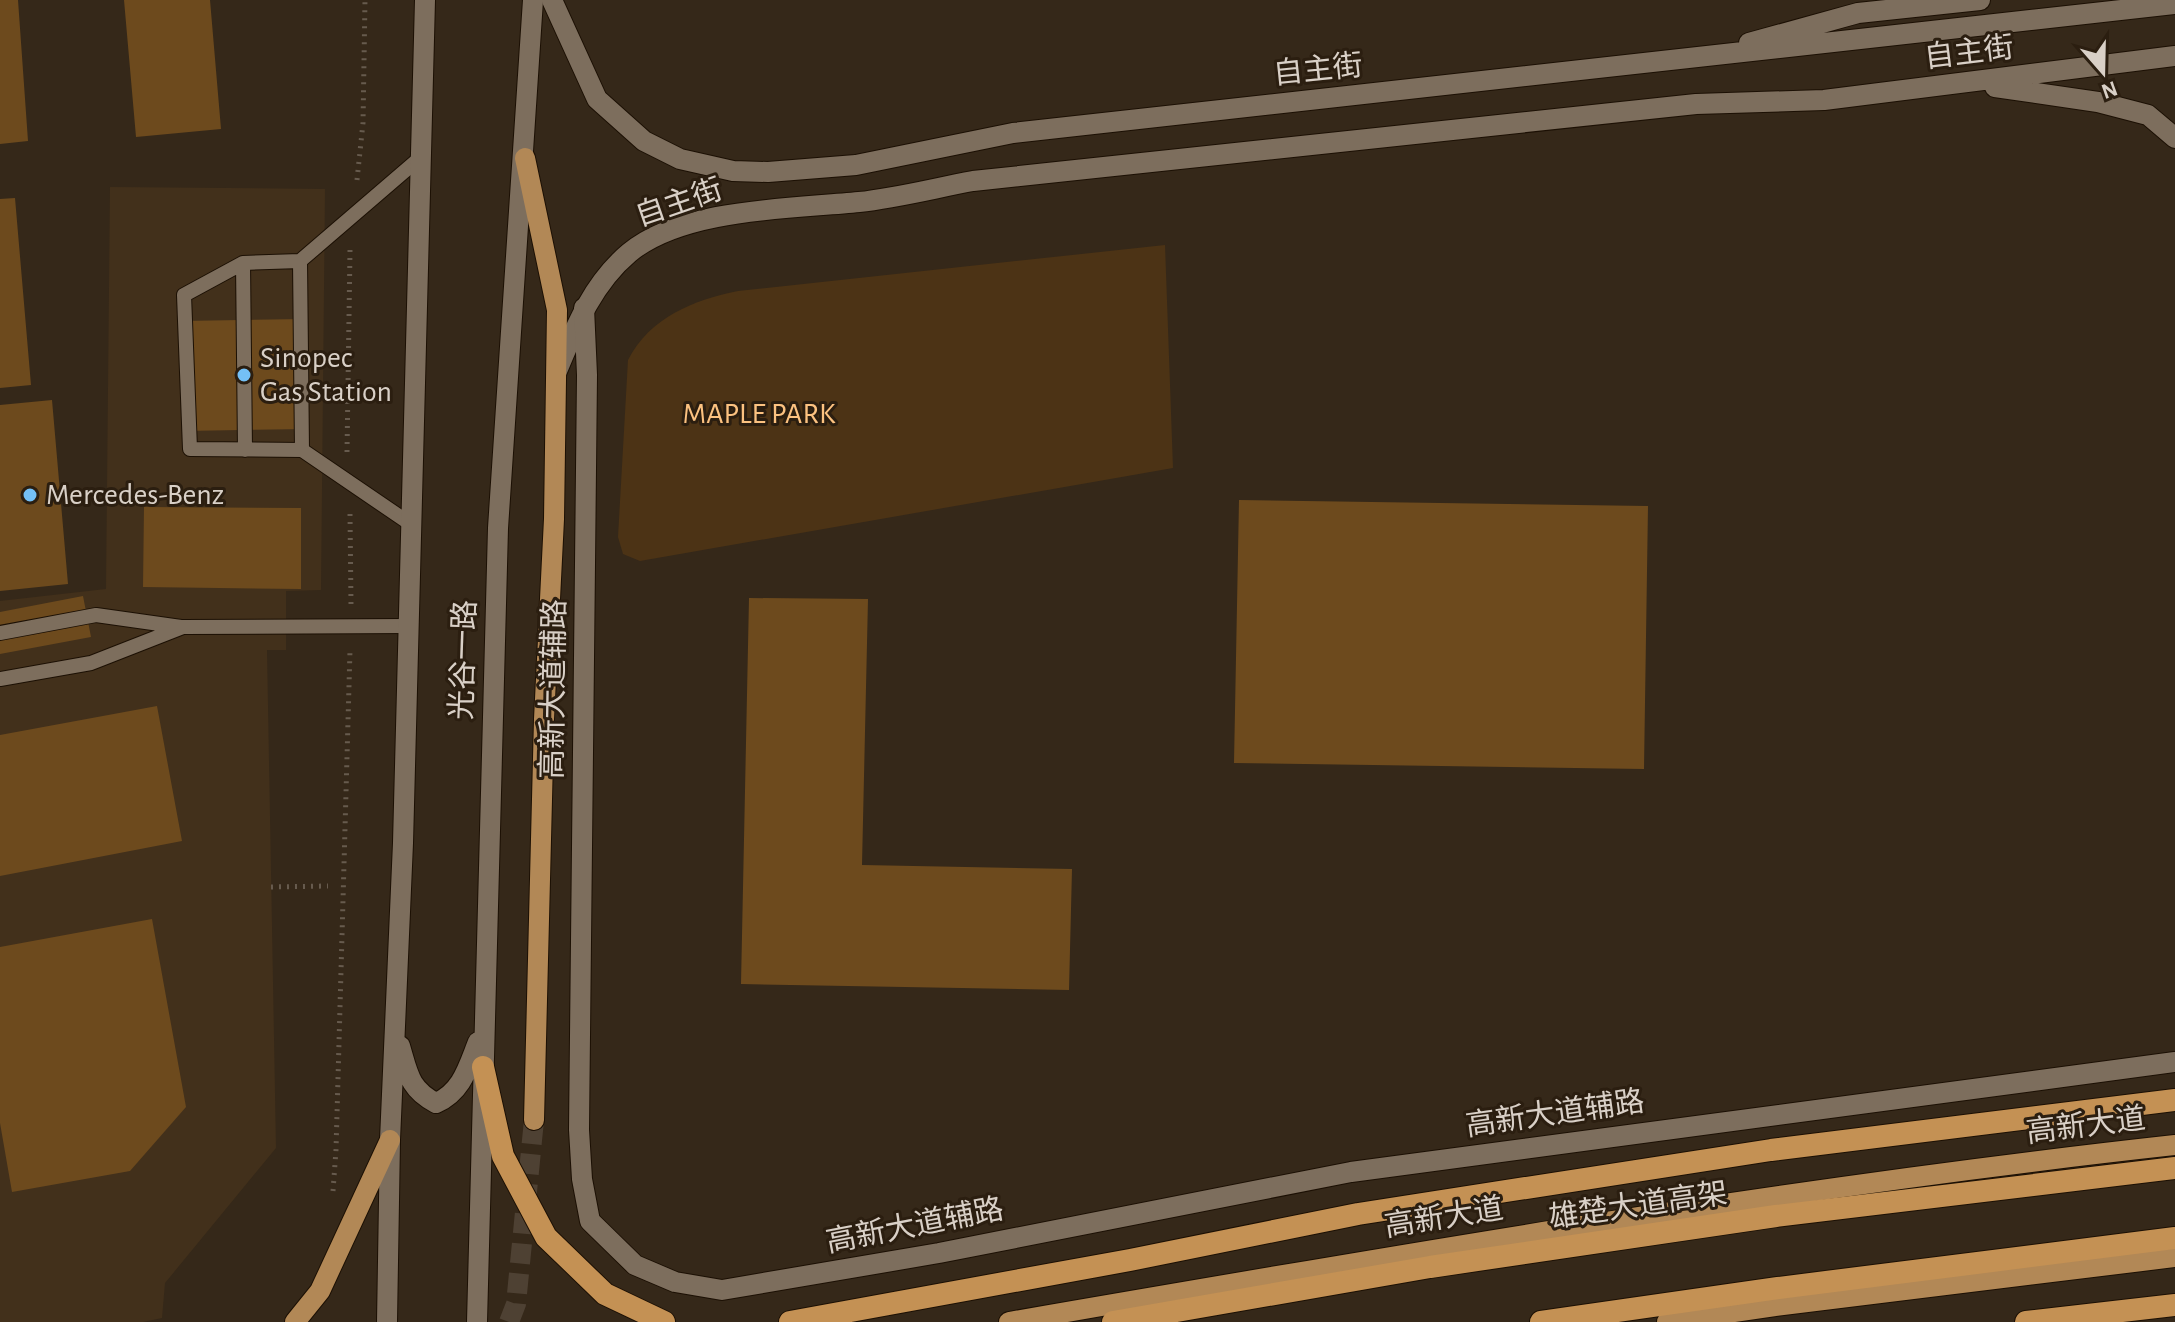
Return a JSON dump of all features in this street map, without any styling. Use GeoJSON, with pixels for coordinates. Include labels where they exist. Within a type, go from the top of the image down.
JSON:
{"type":"FeatureCollection","features":[{"type":"Feature","properties":{"kind":"highway"},"geometry":{"type":"LineString","coordinates":[[483,1067],[503,1156],[546,1237],[605,1294],[664,1322]]}},
{"type":"Feature","properties":{"kind":"highway"},"geometry":{"type":"LineString","coordinates":[[790,1322],[1130,1260],[1358,1214],[1771,1150],[2175,1100]]}},
{"type":"Feature","properties":{"kind":"highway","name":"雄楚大道高架"},"geometry":{"type":"LineString","coordinates":[[1113,1322],[1430,1267],[1776,1216],[2175,1168]]}},
{"type":"Feature","properties":{"kind":"highway"},"geometry":{"type":"LineString","coordinates":[[1541,1322],[1778,1288],[2175,1238]]}},
{"type":"Feature","properties":{"kind":"highway"},"geometry":{"type":"LineString","coordinates":[[2026,1322],[2175,1305]]}},
{"type":"Feature","properties":{"kind":"main road","name":"光谷一路"},"geometry":{"type":"LineString","coordinates":[[387,1322],[425,0]]}},
{"type":"Feature","properties":{"kind":"main road","name":"光谷一路"},"geometry":{"type":"LineString","coordinates":[[477,1322],[498,528],[525,158],[533,0]]}},
{"type":"Feature","properties":{"kind":"main road","name":"自主街"},"geometry":{"type":"LineString","coordinates":[[552,0],[597,99],[644,141],[680,159],[733,171],[768,172],[856,165],[1013,133],[2175,4]]}},
{"type":"Feature","properties":{"kind":"main road"},"geometry":{"type":"LineString","coordinates":[[1687,60],[1858,13],[1980,0]]}},
{"type":"Feature","properties":{"kind":"main road","name":"自主街"},"geometry":{"type":"LineString","coordinates":[[556,371],[584,308],[606,276],[630,252],[656,237],[712,218],[862,202],[973,181],[1696,104],[1824,100],[1971,84],[2175,56]]}},
{"type":"Feature","properties":{"kind":"main road"},"geometry":{"type":"LineString","coordinates":[[1971,84],[2123,108],[2148,115],[2175,138]]}},
{"type":"Feature","properties":{"kind":"main road"},"geometry":{"type":"LineString","coordinates":[[525,158],[557,310],[554,519],[544,719],[534,1120]]}},
{"type":"Feature","properties":{"kind":"main road","name":"高新大道辅路"},"geometry":{"type":"LineString","coordinates":[[584,308],[587,375],[579,1130],[582,1179],[590,1221],[635,1265],[675,1282],[722,1290],[939,1253],[1351,1172],[2175,1062]]}},
{"type":"Feature","properties":{"kind":"main road"},"geometry":{"type":"LineString","coordinates":[[395,1026],[410,1081],[424,1097],[436,1103],[450,1097],[462,1082],[484,1029]]}},
{"type":"Feature","properties":{"kind":"main road"},"geometry":{"type":"LineString","coordinates":[[295,1322],[320,1291],[390,1140]]}},
{"type":"Feature","properties":{"kind":"main road","name":"高新大道"},"geometry":{"type":"LineString","coordinates":[[1017,1321],[1430,1249],[1782,1196],[2175,1145]]}},
{"type":"Feature","properties":{"kind":"main road"},"geometry":{"type":"LineString","coordinates":[[1667,1322],[2175,1257]]}},
{"type":"Feature","properties":{"kind":"lane"},"geometry":{"type":"LineString","coordinates":[[412,525],[302,450],[190,449],[184,295],[243,263],[300,261],[421,157]]}},
{"type":"Feature","properties":{"kind":"lane"},"geometry":{"type":"LineString","coordinates":[[300,261],[302,450]]}},
{"type":"Feature","properties":{"kind":"lane"},"geometry":{"type":"LineString","coordinates":[[243,263],[245,450]]}},
{"type":"Feature","properties":{"kind":"lane"},"geometry":{"type":"LineString","coordinates":[[0,633],[96,615],[183,627],[409,626]]}},
{"type":"Feature","properties":{"kind":"lane"},"geometry":{"type":"LineString","coordinates":[[0,679],[91,663],[183,627]]}},
{"type":"Feature","properties":{"kind":"path"},"geometry":{"type":"LineString","coordinates":[[363,123],[365,0]]}},
{"type":"Feature","properties":{"kind":"path"},"geometry":{"type":"LineString","coordinates":[[346,440],[348,272]]}},
{"type":"Feature","properties":{"kind":"path"},"geometry":{"type":"LineString","coordinates":[[351,536],[351,574]]}},
{"type":"Feature","properties":{"kind":"path"},"geometry":{"type":"LineString","coordinates":[[330,1202],[336,1150],[349,667]]}},
{"type":"Feature","properties":{"kind":"path"},"geometry":{"type":"LineString","coordinates":[[271,887],[328,886]]}},
{"type":"Feature","properties":{"kind":"shaded area"},"geometry":{"type":"Polygon","coordinates":[[[110,187],[325,189],[321,590],[286,591],[286,650],[267,650],[276,1148],[165,1283],[162,1318],[143,1322],[0,1322],[0,601],[106,589],[110,187]]]}},
{"type":"Feature","properties":{"kind":"green space","name":"MAPLE PARK"},"geometry":{"type":"Polygon","coordinates":[[[1165,245],[1173,468],[640,561],[623,554],[618,537],[628,360],[648,332],[675,313],[690,305],[738,291],[1165,245]]]}},
{"type":"Feature","properties":{"kind":"building"},"geometry":{"type":"Polygon","coordinates":[[[0,0],[18,0],[28,141],[0,144],[0,0]]]}},
{"type":"Feature","properties":{"kind":"building"},"geometry":{"type":"Polygon","coordinates":[[[124,0],[210,0],[221,129],[136,137],[124,0]]]}},
{"type":"Feature","properties":{"kind":"building"},"geometry":{"type":"Polygon","coordinates":[[[15,198],[31,385],[0,388],[0,199],[15,198]]]}},
{"type":"Feature","properties":{"kind":"building","name":"Sinopec Gas Station"},"geometry":{"type":"Polygon","coordinates":[[[306,319],[307,429],[182,431],[181,321],[306,319]]]}},
{"type":"Feature","properties":{"kind":"building","name":"Mercedes-Benz"},"geometry":{"type":"Polygon","coordinates":[[[52,400],[68,584],[0,591],[0,405],[52,400]]]}},
{"type":"Feature","properties":{"kind":"building"},"geometry":{"type":"Polygon","coordinates":[[[1239,500],[1648,506],[1644,769],[1234,763],[1239,500]]]}},
{"type":"Feature","properties":{"kind":"building"},"geometry":{"type":"Polygon","coordinates":[[[144,507],[301,508],[301,589],[143,587],[144,507]]]}},
{"type":"Feature","properties":{"kind":"building"},"geometry":{"type":"Polygon","coordinates":[[[83,596],[91,637],[0,654],[0,612],[83,596]]]}},
{"type":"Feature","properties":{"kind":"building"},"geometry":{"type":"Polygon","coordinates":[[[749,598],[868,599],[862,865],[1072,869],[1069,990],[741,984],[749,598]]]}},
{"type":"Feature","properties":{"kind":"building"},"geometry":{"type":"Polygon","coordinates":[[[157,706],[182,841],[0,876],[0,735],[157,706]]]}},
{"type":"Feature","properties":{"kind":"building"},"geometry":{"type":"Polygon","coordinates":[[[152,919],[186,1107],[130,1171],[12,1192],[0,1123],[0,947],[152,919]]]}},
{"type":"Feature","properties":{"kind":"tunnel"},"geometry":{"type":"LineString","coordinates":[[509,1322],[516,1304],[534,1120]]}},
{"type":"Feature","properties":{"kind":"place","name":"Sinopec Gas Station"},"geometry":{"type":"Point","coordinates":[244,375]}},
{"type":"Feature","properties":{"kind":"place","name":"Mercedes-Benz"},"geometry":{"type":"Point","coordinates":[30,495]}}]}
